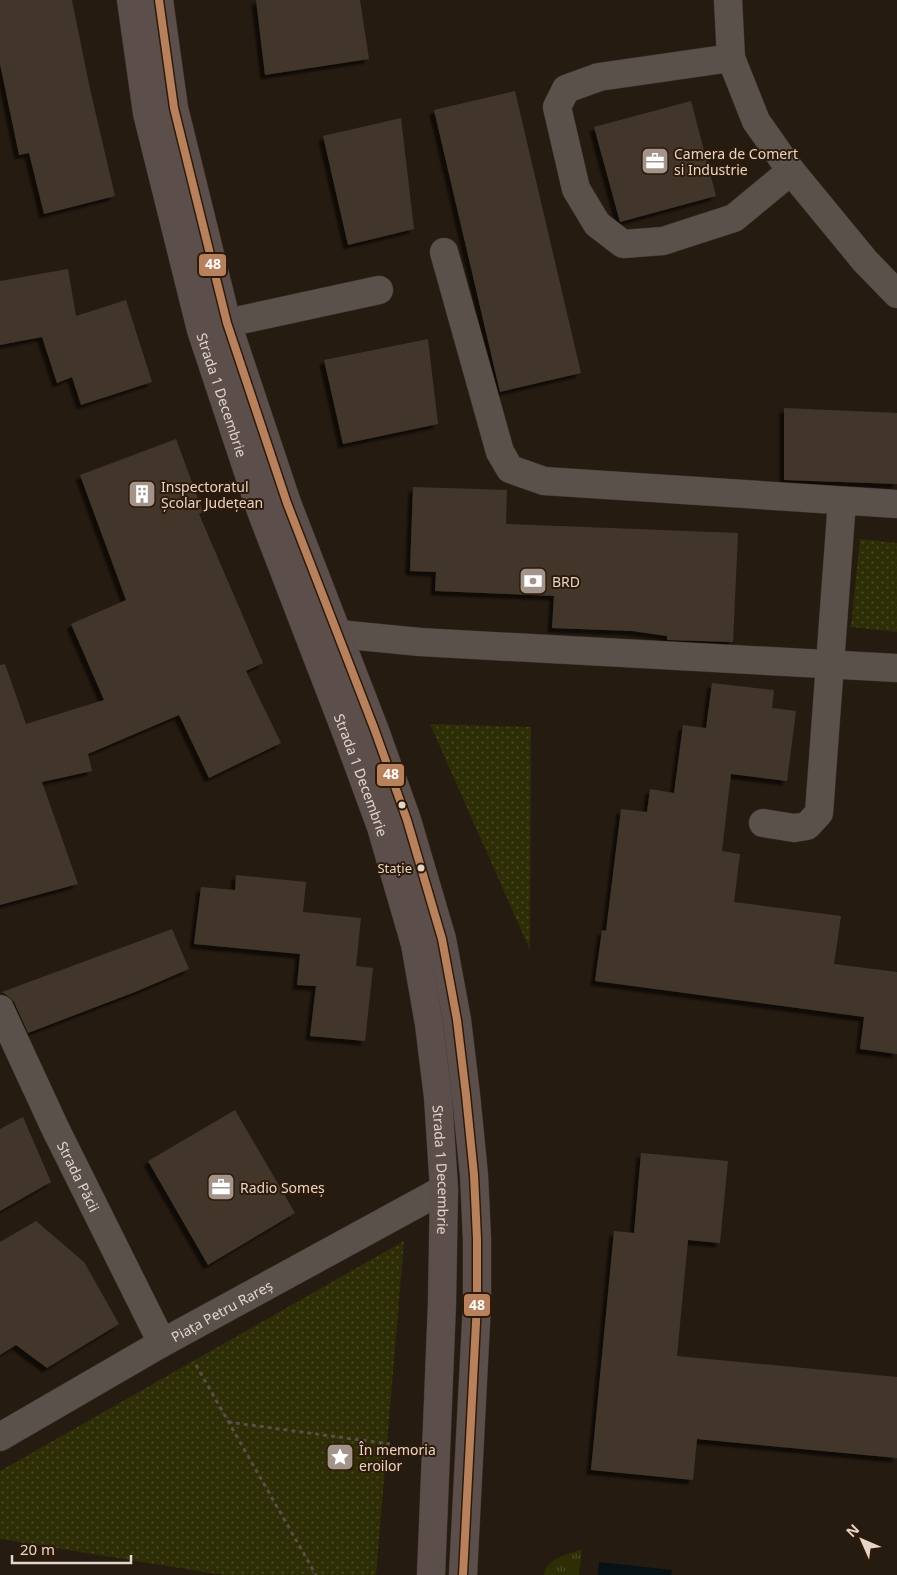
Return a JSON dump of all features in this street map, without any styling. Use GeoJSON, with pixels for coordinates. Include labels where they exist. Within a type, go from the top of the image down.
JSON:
{"type":"FeatureCollection","features":[{"type":"Feature","properties":{"kind":"main road","name":"Strada 1 Decembrie"},"geometry":{"type":"LineString","coordinates":[[131,0],[146,113],[201,330],[261,512],[381,827],[415,944],[429,1024],[438,1097],[444,1189],[442,1303],[431,1575]]}},
{"type":"Feature","properties":{"kind":"main road","name":"Strada 1 Decembrie"},"geometry":{"type":"LineString","coordinates":[[158,0],[174,108],[227,323],[287,503],[407,820],[442,938],[456,1020],[474,1175],[477,1239],[477,1303],[463,1575]]}},
{"type":"Feature","properties":{"kind":"street"},"geometry":{"type":"LineString","coordinates":[[728,0],[731,58],[756,121],[791,171],[865,261],[897,294]]}},
{"type":"Feature","properties":{"kind":"street"},"geometry":{"type":"LineString","coordinates":[[731,58],[599,77],[566,89],[557,107],[576,188],[597,224],[623,244],[663,241],[734,218],[791,171]]}},
{"type":"Feature","properties":{"kind":"street"},"geometry":{"type":"LineString","coordinates":[[444,252],[500,452],[510,469],[544,480],[897,504]]}},
{"type":"Feature","properties":{"kind":"street"},"geometry":{"type":"LineString","coordinates":[[227,323],[379,290]]}},
{"type":"Feature","properties":{"kind":"street"},"geometry":{"type":"LineString","coordinates":[[763,823],[794,828],[806,826],[819,813],[842,501]]}},
{"type":"Feature","properties":{"kind":"street"},"geometry":{"type":"LineString","coordinates":[[338,634],[420,642],[897,668]]}},
{"type":"Feature","properties":{"kind":"street","name":"Strada Păcii"},"geometry":{"type":"LineString","coordinates":[[0,1009],[56,1130],[170,1339]]}},
{"type":"Feature","properties":{"kind":"street","name":"Piața Petru Rareș"},"geometry":{"type":"LineString","coordinates":[[0,1437],[170,1339],[444,1189]]}},
{"type":"Feature","properties":{"kind":"path"},"geometry":{"type":"LineString","coordinates":[[170,1339],[228,1422],[316,1575]]}},
{"type":"Feature","properties":{"kind":"path"},"geometry":{"type":"LineString","coordinates":[[228,1422],[390,1444]]}},
{"type":"Feature","properties":{"kind":"green space"},"geometry":{"type":"Polygon","coordinates":[[[860,539],[897,543],[897,632],[851,627],[860,539]]]}},
{"type":"Feature","properties":{"kind":"green space"},"geometry":{"type":"Polygon","coordinates":[[[430,724],[531,727],[530,950],[430,724]]]}},
{"type":"Feature","properties":{"kind":"green space"},"geometry":{"type":"Polygon","coordinates":[[[404,1241],[376,1575],[223,1575],[0,1539],[0,1471],[404,1241]]]}},
{"type":"Feature","properties":{"kind":"green space"},"geometry":{"type":"Polygon","coordinates":[[[582,1549],[579,1575],[544,1575],[546,1569],[553,1561],[582,1549]]]}},
{"type":"Feature","properties":{"kind":"shaded area"},"geometry":{"type":"Polygon","coordinates":[[[599,1562],[672,1570],[671,1575],[598,1575],[599,1562]]]}},
{"type":"Feature","properties":{"kind":"building"},"geometry":{"type":"Polygon","coordinates":[[[0,0],[72,0],[115,196],[44,214],[29,153],[19,155],[0,64],[0,0]]]}},
{"type":"Feature","properties":{"kind":"building"},"geometry":{"type":"Polygon","coordinates":[[[256,0],[360,0],[369,59],[265,75],[256,0]]]}},
{"type":"Feature","properties":{"kind":"building"},"geometry":{"type":"Polygon","coordinates":[[[515,91],[581,373],[500,392],[434,110],[515,91]]]}},
{"type":"Feature","properties":{"kind":"building","name":"Camera de Comert si Industrie"},"geometry":{"type":"Polygon","coordinates":[[[691,101],[716,196],[620,222],[594,127],[691,101]]]}},
{"type":"Feature","properties":{"kind":"building"},"geometry":{"type":"Polygon","coordinates":[[[401,118],[414,229],[348,245],[323,136],[401,118]]]}},
{"type":"Feature","properties":{"kind":"building"},"geometry":{"type":"Polygon","coordinates":[[[68,269],[76,316],[126,300],[152,382],[81,405],[72,377],[57,383],[42,337],[0,345],[0,281],[68,269]]]}},
{"type":"Feature","properties":{"kind":"building"},"geometry":{"type":"Polygon","coordinates":[[[428,339],[438,424],[343,444],[324,360],[428,339]]]}},
{"type":"Feature","properties":{"kind":"building"},"geometry":{"type":"Polygon","coordinates":[[[784,408],[897,413],[897,484],[784,480],[784,408]]]}},
{"type":"Feature","properties":{"kind":"building"},"geometry":{"type":"Polygon","coordinates":[[[176,439],[203,512],[199,514],[263,663],[246,671],[281,743],[209,778],[179,715],[88,754],[92,771],[42,782],[78,884],[0,905],[0,665],[5,664],[26,724],[104,700],[71,624],[126,600],[80,475],[176,439]]]}},
{"type":"Feature","properties":{"kind":"building"},"geometry":{"type":"Polygon","coordinates":[[[413,487],[507,490],[506,524],[738,533],[733,642],[667,640],[667,636],[632,631],[552,628],[554,596],[435,591],[436,572],[410,571],[413,487]]]}},
{"type":"Feature","properties":{"kind":"building"},"geometry":{"type":"Polygon","coordinates":[[[712,683],[774,690],[772,708],[796,711],[787,781],[731,774],[722,851],[740,854],[734,902],[841,916],[834,964],[897,972],[897,1054],[860,1049],[864,1017],[595,981],[602,930],[606,931],[621,809],[647,812],[650,789],[674,793],[683,725],[706,728],[712,683]]]}},
{"type":"Feature","properties":{"kind":"building"},"geometry":{"type":"Polygon","coordinates":[[[236,875],[306,882],[303,912],[361,918],[356,966],[373,968],[365,1041],[310,1036],[316,986],[297,985],[300,954],[194,944],[201,887],[235,890],[236,875]]]}},
{"type":"Feature","properties":{"kind":"building"},"geometry":{"type":"Polygon","coordinates":[[[172,929],[189,969],[28,1033],[14,1002],[2,992],[172,929]]]}},
{"type":"Feature","properties":{"kind":"building","name":"Radio Someș"},"geometry":{"type":"Polygon","coordinates":[[[235,1110],[295,1213],[208,1265],[148,1161],[235,1110]]]}},
{"type":"Feature","properties":{"kind":"building"},"geometry":{"type":"Polygon","coordinates":[[[23,1117],[51,1182],[0,1211],[0,1129],[23,1117]]]}},
{"type":"Feature","properties":{"kind":"building"},"geometry":{"type":"Polygon","coordinates":[[[641,1153],[728,1161],[720,1243],[688,1240],[677,1356],[897,1377],[897,1458],[697,1439],[693,1480],[591,1470],[614,1231],[634,1233],[641,1153]]]}},
{"type":"Feature","properties":{"kind":"building"},"geometry":{"type":"Polygon","coordinates":[[[36,1221],[84,1262],[119,1324],[47,1368],[16,1345],[0,1355],[0,1242],[36,1221]]]}},
{"type":"Feature","properties":{"kind":"transit line","name":"48"},"geometry":{"type":"LineString","coordinates":[[159,0],[174,108],[227,323],[287,503],[374,728],[407,820],[442,939],[457,1020],[466,1095],[474,1175],[477,1239],[477,1303],[463,1575]]}},
{"type":"Feature","properties":{"kind":"place","name":"Camera de Comert si Industrie"},"geometry":{"type":"Point","coordinates":[655,161]}},
{"type":"Feature","properties":{"kind":"place","name":"Inspectoratul Școlar Județean"},"geometry":{"type":"Point","coordinates":[142,494]}},
{"type":"Feature","properties":{"kind":"place","name":"BRD"},"geometry":{"type":"Point","coordinates":[533,581]}},
{"type":"Feature","properties":{"kind":"place","name":"Stație"},"geometry":{"type":"Point","coordinates":[421,868]}},
{"type":"Feature","properties":{"kind":"place","name":"Radio Someș"},"geometry":{"type":"Point","coordinates":[221,1187]}},
{"type":"Feature","properties":{"kind":"place","name":"În memoria eroilor"},"geometry":{"type":"Point","coordinates":[340,1457]}}]}
